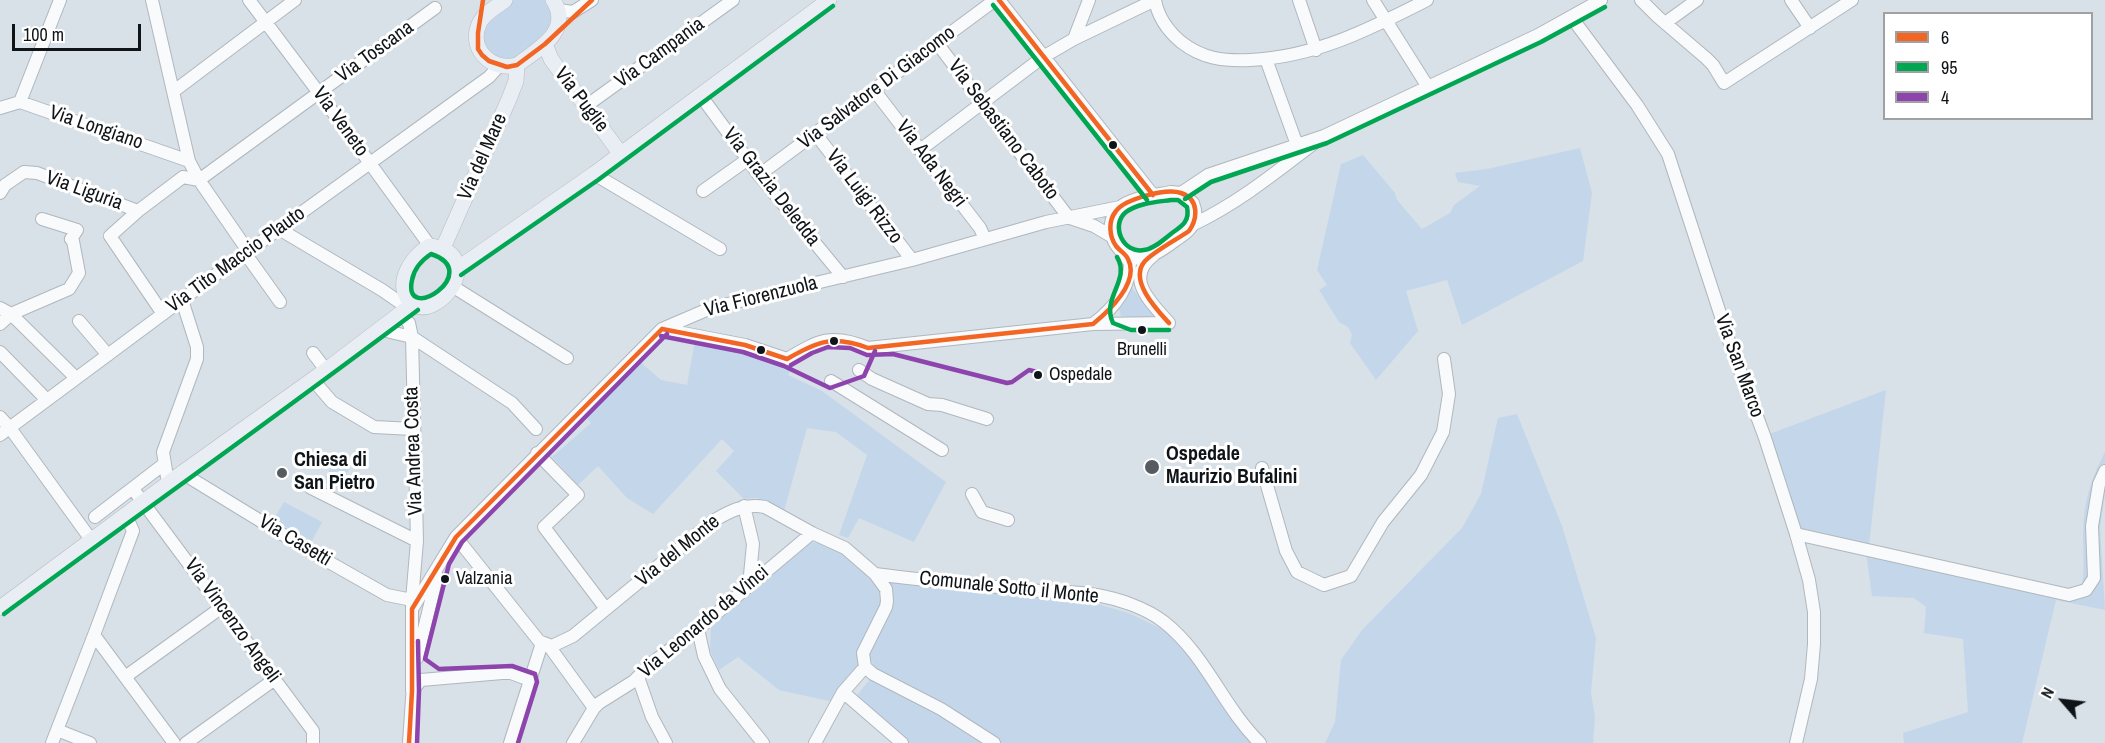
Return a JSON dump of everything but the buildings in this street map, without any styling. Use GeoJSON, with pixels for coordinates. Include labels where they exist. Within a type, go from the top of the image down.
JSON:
{"type":"FeatureCollection","features":[{"type":"Feature","properties":{"kind":"main road"},"geometry":{"type":"LineString","coordinates":[[483,0],[484,12],[476,39],[483,57],[499,66],[517,65],[545,44],[557,31],[560,20],[556,4]]}},
{"type":"Feature","properties":{"kind":"main road"},"geometry":{"type":"LineString","coordinates":[[480,22],[485,15],[505,0]]}},
{"type":"Feature","properties":{"kind":"main road"},"geometry":{"type":"LineString","coordinates":[[457,270],[594,174],[829,0]]}},
{"type":"Feature","properties":{"kind":"main road","name":"Via Puglie"},"geometry":{"type":"LineString","coordinates":[[545,44],[550,59],[620,153]]}},
{"type":"Feature","properties":{"kind":"main road","name":"Via del Mare"},"geometry":{"type":"LineString","coordinates":[[436,247],[509,99],[516,81],[517,65]]}},
{"type":"Feature","properties":{"kind":"main road"},"geometry":{"type":"LineString","coordinates":[[0,608],[407,309],[436,304],[445,297],[452,286],[457,270],[453,256],[436,247],[416,255],[405,275],[407,309]]}},
{"type":"Feature","properties":{"kind":"street"},"geometry":{"type":"LineString","coordinates":[[0,108],[20,102],[60,0]]}},
{"type":"Feature","properties":{"kind":"street"},"geometry":{"type":"LineString","coordinates":[[152,0],[189,161],[199,180],[280,302]]}},
{"type":"Feature","properties":{"kind":"street","name":"Via Veneto"},"geometry":{"type":"LineString","coordinates":[[249,0],[436,247]]}},
{"type":"Feature","properties":{"kind":"street"},"geometry":{"type":"LineString","coordinates":[[174,91],[295,0]]}},
{"type":"Feature","properties":{"kind":"street","name":"Via Campania"},"geometry":{"type":"LineString","coordinates":[[586,106],[733,0]]}},
{"type":"Feature","properties":{"kind":"street","name":"Via Salvatore Di Giacomo"},"geometry":{"type":"LineString","coordinates":[[759,175],[994,0]]}},
{"type":"Feature","properties":{"kind":"street"},"geometry":{"type":"LineString","coordinates":[[999,0],[1153,195]]}},
{"type":"Feature","properties":{"kind":"street"},"geometry":{"type":"LineString","coordinates":[[1074,39],[1089,0]]}},
{"type":"Feature","properties":{"kind":"street"},"geometry":{"type":"LineString","coordinates":[[920,150],[1043,57],[1074,39],[1155,0],[1156,8],[1170,30],[1193,51],[1217,60],[1266,59],[1316,50],[1386,21],[1426,0]]}},
{"type":"Feature","properties":{"kind":"street"},"geometry":{"type":"LineString","coordinates":[[1299,0],[1316,50]]}},
{"type":"Feature","properties":{"kind":"street"},"geometry":{"type":"LineString","coordinates":[[1373,0],[1428,87]]}},
{"type":"Feature","properties":{"kind":"street"},"geometry":{"type":"LineString","coordinates":[[1111,236],[1111,223],[1119,207],[1153,195],[1180,193],[1208,175],[1324,136],[1572,18],[1602,0]]}},
{"type":"Feature","properties":{"kind":"street"},"geometry":{"type":"LineString","coordinates":[[1641,0],[1713,65],[1724,83],[1852,0]]}},
{"type":"Feature","properties":{"kind":"street"},"geometry":{"type":"LineString","coordinates":[[1665,23],[1697,0]]}},
{"type":"Feature","properties":{"kind":"street"},"geometry":{"type":"LineString","coordinates":[[1791,0],[1810,28]]}},
{"type":"Feature","properties":{"kind":"street"},"geometry":{"type":"LineString","coordinates":[[556,4],[573,12],[587,4]]}},
{"type":"Feature","properties":{"kind":"street"},"geometry":{"type":"LineString","coordinates":[[557,31],[587,4]]}},
{"type":"Feature","properties":{"kind":"street","name":"Via Toscana"},"geometry":{"type":"LineString","coordinates":[[199,180],[435,8]]}},
{"type":"Feature","properties":{"kind":"street","name":"Via San Marco"},"geometry":{"type":"LineString","coordinates":[[1572,18],[1636,105],[1668,154],[1729,341],[1766,441],[1796,534],[1809,580],[1814,612],[1811,679],[1797,743]]}},
{"type":"Feature","properties":{"kind":"street","name":"Via Sebastiano Caboto"},"geometry":{"type":"LineString","coordinates":[[938,43],[1069,218]]}},
{"type":"Feature","properties":{"kind":"street"},"geometry":{"type":"LineString","coordinates":[[474,87],[483,68],[483,57]]}},
{"type":"Feature","properties":{"kind":"street"},"geometry":{"type":"LineString","coordinates":[[1266,59],[1297,146]]}},
{"type":"Feature","properties":{"kind":"street","name":"Via Tito Maccio Plauto"},"geometry":{"type":"LineString","coordinates":[[5,431],[489,77],[499,66]]}},
{"type":"Feature","properties":{"kind":"street","name":"Via Ada Negri"},"geometry":{"type":"LineString","coordinates":[[874,90],[980,228],[985,239]]}},
{"type":"Feature","properties":{"kind":"street","name":"Via Grazia Deledda"},"geometry":{"type":"LineString","coordinates":[[700,96],[759,175],[843,277]]}},
{"type":"Feature","properties":{"kind":"street","name":"Via Longiano"},"geometry":{"type":"LineString","coordinates":[[20,102],[189,161]]}},
{"type":"Feature","properties":{"kind":"street","name":"Via Luigi Rizzo"},"geometry":{"type":"LineString","coordinates":[[815,133],[912,260]]}},
{"type":"Feature","properties":{"kind":"street"},"geometry":{"type":"LineString","coordinates":[[171,154],[183,134]]}},
{"type":"Feature","properties":{"kind":"street"},"geometry":{"type":"LineString","coordinates":[[1194,224],[1244,196],[1324,136]]}},
{"type":"Feature","properties":{"kind":"street"},"geometry":{"type":"LineString","coordinates":[[703,191],[748,159]]}},
{"type":"Feature","properties":{"kind":"street","name":"Via Liguria"},"geometry":{"type":"LineString","coordinates":[[0,193],[6,185],[24,172],[37,173],[138,211],[183,177],[199,180]]}},
{"type":"Feature","properties":{"kind":"street"},"geometry":{"type":"LineString","coordinates":[[594,174],[720,249]]}},
{"type":"Feature","properties":{"kind":"street"},"geometry":{"type":"LineString","coordinates":[[1093,324],[1117,302],[1144,262],[1189,231],[1194,224],[1196,210],[1193,203],[1180,193]]}},
{"type":"Feature","properties":{"kind":"street","name":"Via Fiorenzuola"},"geometry":{"type":"LineString","coordinates":[[415,601],[456,537],[662,329],[711,308],[1119,207]]}},
{"type":"Feature","properties":{"kind":"street"},"geometry":{"type":"LineString","coordinates":[[138,211],[110,236],[163,314]]}},
{"type":"Feature","properties":{"kind":"street"},"geometry":{"type":"LineString","coordinates":[[662,329],[745,345],[787,359],[809,346],[828,339],[852,341],[868,348],[1093,324],[1169,323],[1148,299],[1135,278],[1127,258],[1111,236],[1094,226],[1069,218]]}},
{"type":"Feature","properties":{"kind":"street"},"geometry":{"type":"LineString","coordinates":[[279,229],[382,290],[407,309]]}},
{"type":"Feature","properties":{"kind":"street"},"geometry":{"type":"LineString","coordinates":[[0,324],[6,311],[69,289],[79,273],[71,239]]}},
{"type":"Feature","properties":{"kind":"street"},"geometry":{"type":"LineString","coordinates":[[1127,258],[1145,258],[1157,252]]}},
{"type":"Feature","properties":{"kind":"street"},"geometry":{"type":"LineString","coordinates":[[452,286],[567,358]]}},
{"type":"Feature","properties":{"kind":"street"},"geometry":{"type":"LineString","coordinates":[[168,483],[163,452],[197,359],[197,347],[182,300]]}},
{"type":"Feature","properties":{"kind":"street"},"geometry":{"type":"LineString","coordinates":[[1117,302],[1116,312],[1125,322]]}},
{"type":"Feature","properties":{"kind":"street","name":"Via Andrea Costa"},"geometry":{"type":"LineString","coordinates":[[407,309],[412,337],[417,541],[415,601]]}},
{"type":"Feature","properties":{"kind":"street"},"geometry":{"type":"LineString","coordinates":[[6,311],[76,378]]}},
{"type":"Feature","properties":{"kind":"street"},"geometry":{"type":"LineString","coordinates":[[79,321],[108,355]]}},
{"type":"Feature","properties":{"kind":"street"},"geometry":{"type":"LineString","coordinates":[[382,328],[390,333],[412,337],[512,403],[536,429]]}},
{"type":"Feature","properties":{"kind":"street"},"geometry":{"type":"LineString","coordinates":[[0,352],[47,400]]}},
{"type":"Feature","properties":{"kind":"street"},"geometry":{"type":"LineString","coordinates":[[313,353],[326,370]]}},
{"type":"Feature","properties":{"kind":"street"},"geometry":{"type":"LineString","coordinates":[[1262,468],[1286,551],[1297,572],[1324,585],[1351,576],[1383,522],[1421,475],[1443,432],[1449,394],[1444,359]]}},
{"type":"Feature","properties":{"kind":"street"},"geometry":{"type":"LineString","coordinates":[[859,370],[872,379],[928,404],[942,405],[987,419]]}},
{"type":"Feature","properties":{"kind":"street"},"geometry":{"type":"LineString","coordinates":[[313,380],[332,402],[374,427],[413,429]]}},
{"type":"Feature","properties":{"kind":"street"},"geometry":{"type":"LineString","coordinates":[[831,381],[942,450]]}},
{"type":"Feature","properties":{"kind":"street"},"geometry":{"type":"LineString","coordinates":[[0,417],[5,431],[93,541]]}},
{"type":"Feature","properties":{"kind":"street"},"geometry":{"type":"LineString","coordinates":[[537,453],[578,495],[543,526],[606,609]]}},
{"type":"Feature","properties":{"kind":"street"},"geometry":{"type":"LineString","coordinates":[[95,517],[164,464]]}},
{"type":"Feature","properties":{"kind":"street"},"geometry":{"type":"LineString","coordinates":[[1796,534],[2069,595],[2086,590],[2094,578],[2092,526],[2099,484],[2105,471]]}},
{"type":"Feature","properties":{"kind":"street","name":"Via Casetti"},"geometry":{"type":"LineString","coordinates":[[182,473],[387,595],[415,601]]}},
{"type":"Feature","properties":{"kind":"street"},"geometry":{"type":"LineString","coordinates":[[311,488],[417,541]]}},
{"type":"Feature","properties":{"kind":"street","name":"Via Vincenzo Angeli"},"geometry":{"type":"LineString","coordinates":[[133,489],[313,731],[313,743]]}},
{"type":"Feature","properties":{"kind":"street"},"geometry":{"type":"LineString","coordinates":[[972,494],[982,512],[1008,520]]}},
{"type":"Feature","properties":{"kind":"street","name":"Via del Monte"},"geometry":{"type":"LineString","coordinates":[[546,644],[556,645],[573,636],[713,521],[744,506],[756,505],[765,507],[845,548],[875,574],[885,589],[887,600],[863,653],[865,667]]}},
{"type":"Feature","properties":{"kind":"street"},"geometry":{"type":"LineString","coordinates":[[744,506],[753,543],[749,585]]}},
{"type":"Feature","properties":{"kind":"street"},"geometry":{"type":"LineString","coordinates":[[52,743],[133,531],[126,515]]}},
{"type":"Feature","properties":{"kind":"street","name":"Via Leonardo da Vinci"},"geometry":{"type":"LineString","coordinates":[[594,708],[638,677],[653,662],[698,628],[812,533]]}},
{"type":"Feature","properties":{"kind":"street"},"geometry":{"type":"LineString","coordinates":[[456,537],[546,644],[594,708],[573,743]]}},
{"type":"Feature","properties":{"kind":"street","name":"Via Fiorenzuola"},"geometry":{"type":"LineString","coordinates":[[412,691],[417,661],[442,561]]}},
{"type":"Feature","properties":{"kind":"street","name":"Comunale Sotto il Monte"},"geometry":{"type":"LineString","coordinates":[[875,574],[1039,591],[1096,594],[1140,609],[1164,622],[1201,661],[1247,730],[1260,743]]}},
{"type":"Feature","properties":{"kind":"street"},"geometry":{"type":"LineString","coordinates":[[415,601],[429,611]]}},
{"type":"Feature","properties":{"kind":"street"},"geometry":{"type":"LineString","coordinates":[[409,743],[415,601]]}},
{"type":"Feature","properties":{"kind":"street"},"geometry":{"type":"LineString","coordinates":[[125,677],[222,607]]}},
{"type":"Feature","properties":{"kind":"street"},"geometry":{"type":"LineString","coordinates":[[698,628],[704,656],[720,689],[763,743]]}},
{"type":"Feature","properties":{"kind":"street"},"geometry":{"type":"LineString","coordinates":[[94,635],[174,743]]}},
{"type":"Feature","properties":{"kind":"street"},"geometry":{"type":"LineString","coordinates":[[510,743],[546,644]]}},
{"type":"Feature","properties":{"kind":"street"},"geometry":{"type":"LineString","coordinates":[[417,661],[426,671],[437,677]]}},
{"type":"Feature","properties":{"kind":"street"},"geometry":{"type":"LineString","coordinates":[[815,743],[843,692],[865,667],[873,674],[941,709],[994,743]]}},
{"type":"Feature","properties":{"kind":"street"},"geometry":{"type":"LineString","coordinates":[[412,691],[421,680],[491,672],[511,673],[531,680]]}},
{"type":"Feature","properties":{"kind":"street"},"geometry":{"type":"LineString","coordinates":[[638,677],[652,717],[666,743]]}},
{"type":"Feature","properties":{"kind":"street"},"geometry":{"type":"LineString","coordinates":[[186,743],[274,679]]}},
{"type":"Feature","properties":{"kind":"street"},"geometry":{"type":"LineString","coordinates":[[843,692],[902,743]]}},
{"type":"Feature","properties":{"kind":"street"},"geometry":{"type":"LineString","coordinates":[[57,730],[90,743]]}},
{"type":"Feature","properties":{"kind":"shaded area"},"geometry":{"type":"Polygon","coordinates":[[[514,0],[546,0],[551,4],[553,29],[514,61],[500,61],[483,47],[485,22],[514,0]]]}},
{"type":"Feature","properties":{"kind":"shaded area"},"geometry":{"type":"Polygon","coordinates":[[[1580,148],[1592,193],[1583,261],[1462,325],[1447,280],[1406,291],[1418,331],[1376,380],[1350,343],[1352,335],[1348,327],[1339,322],[1319,290],[1327,285],[1317,270],[1341,164],[1363,155],[1422,229],[1450,213],[1454,205],[1480,186],[1458,182],[1455,173],[1487,169],[1580,148]]]}},
{"type":"Feature","properties":{"kind":"shaded area"},"geometry":{"type":"Polygon","coordinates":[[[1132,288],[1156,316],[1133,318],[1121,316],[1119,309],[1129,289],[1132,288]]]}},
{"type":"Feature","properties":{"kind":"shaded area"},"geometry":{"type":"Polygon","coordinates":[[[695,341],[756,353],[792,367],[788,375],[822,391],[946,482],[914,542],[859,518],[848,538],[839,535],[867,455],[836,432],[807,428],[784,511],[757,498],[744,499],[716,471],[734,451],[722,439],[653,514],[627,498],[598,466],[578,485],[552,457],[591,423],[585,416],[638,360],[661,380],[687,385],[695,341]]]}},
{"type":"Feature","properties":{"kind":"shaded area"},"geometry":{"type":"Polygon","coordinates":[[[1886,390],[1869,546],[2064,591],[2082,586],[2084,512],[2092,481],[2105,452],[2105,493],[2100,528],[2105,610],[2056,600],[2022,743],[1904,743],[1903,733],[1968,712],[1963,639],[1924,633],[1926,607],[1914,598],[1872,596],[1866,553],[1800,529],[1767,435],[1886,390]]]}},
{"type":"Feature","properties":{"kind":"shaded area"},"geometry":{"type":"Polygon","coordinates":[[[1517,414],[1562,526],[1596,638],[1591,693],[1595,717],[1593,743],[1325,743],[1335,722],[1341,660],[1362,630],[1462,528],[1481,494],[1498,418],[1517,414]]]}},
{"type":"Feature","properties":{"kind":"shaded area"},"geometry":{"type":"Polygon","coordinates":[[[335,459],[350,467],[338,490],[323,482],[335,459]]]}},
{"type":"Feature","properties":{"kind":"shaded area"},"geometry":{"type":"Polygon","coordinates":[[[284,502],[322,522],[312,541],[273,520],[284,502]]]}},
{"type":"Feature","properties":{"kind":"shaded area"},"geometry":{"type":"Polygon","coordinates":[[[812,542],[831,547],[847,557],[874,584],[883,579],[1095,603],[1131,614],[1164,630],[1192,658],[1254,743],[906,743],[855,698],[877,670],[869,658],[833,702],[779,690],[738,657],[719,670],[710,650],[711,627],[812,542]]]}},
{"type":"Feature","properties":{"kind":"transit line","name":"6"},"geometry":{"type":"LineString","coordinates":[[483,0],[478,49],[489,61],[507,67],[517,65],[545,44],[592,0]]}},
{"type":"Feature","properties":{"kind":"transit line","name":"6"},"geometry":{"type":"LineString","coordinates":[[999,0],[1153,195]]}},
{"type":"Feature","properties":{"kind":"transit line","name":"95"},"geometry":{"type":"LineString","coordinates":[[993,5],[1147,200]]}},
{"type":"Feature","properties":{"kind":"transit line","name":"95"},"geometry":{"type":"LineString","coordinates":[[461,275],[598,180],[833,6]]}},
{"type":"Feature","properties":{"kind":"transit line","name":"95"},"geometry":{"type":"LineString","coordinates":[[1185,199],[1211,182],[1327,143],[1541,42],[1605,7]]}},
{"type":"Feature","properties":{"kind":"transit line","name":"6"},"geometry":{"type":"LineString","coordinates":[[787,359],[826,342],[845,342],[868,348],[1093,324],[1114,304],[1130,277],[1131,268],[1128,259],[1112,238],[1110,228],[1113,215],[1128,202],[1156,193],[1174,192],[1187,196],[1194,204],[1195,215],[1192,226],[1189,231],[1145,261],[1140,277],[1146,294],[1169,323]]}},
{"type":"Feature","properties":{"kind":"transit line","name":"95"},"geometry":{"type":"LineString","coordinates":[[1171,200],[1178,200],[1187,207],[1186,220],[1182,225],[1151,248],[1144,250],[1130,248],[1119,231],[1121,218],[1126,212],[1142,205],[1171,200]]}},
{"type":"Feature","properties":{"kind":"transit line","name":"95"},"geometry":{"type":"LineString","coordinates":[[431,254],[445,262],[449,272],[446,282],[438,291],[428,297],[418,298],[412,293],[413,276],[419,265],[431,254]]}},
{"type":"Feature","properties":{"kind":"transit line","name":"95"},"geometry":{"type":"LineString","coordinates":[[1117,257],[1121,274],[1111,305],[1110,314],[1113,323],[1131,330],[1169,330]]}},
{"type":"Feature","properties":{"kind":"transit line","name":"95"},"geometry":{"type":"LineString","coordinates":[[4,614],[418,310]]}},
{"type":"Feature","properties":{"kind":"transit line","name":"6"},"geometry":{"type":"LineString","coordinates":[[662,329],[745,345],[787,359]]}},
{"type":"Feature","properties":{"kind":"transit line","name":"6"},"geometry":{"type":"LineString","coordinates":[[409,743],[412,691],[412,609],[456,537],[662,329]]}},
{"type":"Feature","properties":{"kind":"transit line","name":"4"},"geometry":{"type":"LineString","coordinates":[[518,743],[537,682],[535,674],[512,666],[439,669],[425,659],[449,564],[462,542],[667,334]]}},
{"type":"Feature","properties":{"kind":"transit line","name":"4"},"geometry":{"type":"LineString","coordinates":[[661,336],[743,352],[784,366],[830,388],[864,376],[875,351]]}},
{"type":"Feature","properties":{"kind":"transit line","name":"4"},"geometry":{"type":"LineString","coordinates":[[791,365],[828,347],[850,348],[867,355],[893,354],[1007,383],[1029,370],[1037,372],[1038,377]]}},
{"type":"Feature","properties":{"kind":"transit line","name":"4"},"geometry":{"type":"LineString","coordinates":[[417,743],[418,641]]}},
{"type":"Feature","properties":{"kind":"place","name":"Brunelli"},"geometry":{"type":"Point","coordinates":[1142,330]}},
{"type":"Feature","properties":{"kind":"place","name":"Ospedale"},"geometry":{"type":"Point","coordinates":[1038,375]}},
{"type":"Feature","properties":{"kind":"place","name":"Ospedale Maurizio Bufalini"},"geometry":{"type":"Point","coordinates":[1152,467]}},
{"type":"Feature","properties":{"kind":"place","name":"Chiesa di San Pietro"},"geometry":{"type":"Point","coordinates":[282,473]}},
{"type":"Feature","properties":{"kind":"place","name":"Valzania"},"geometry":{"type":"Point","coordinates":[445,579]}}]}
